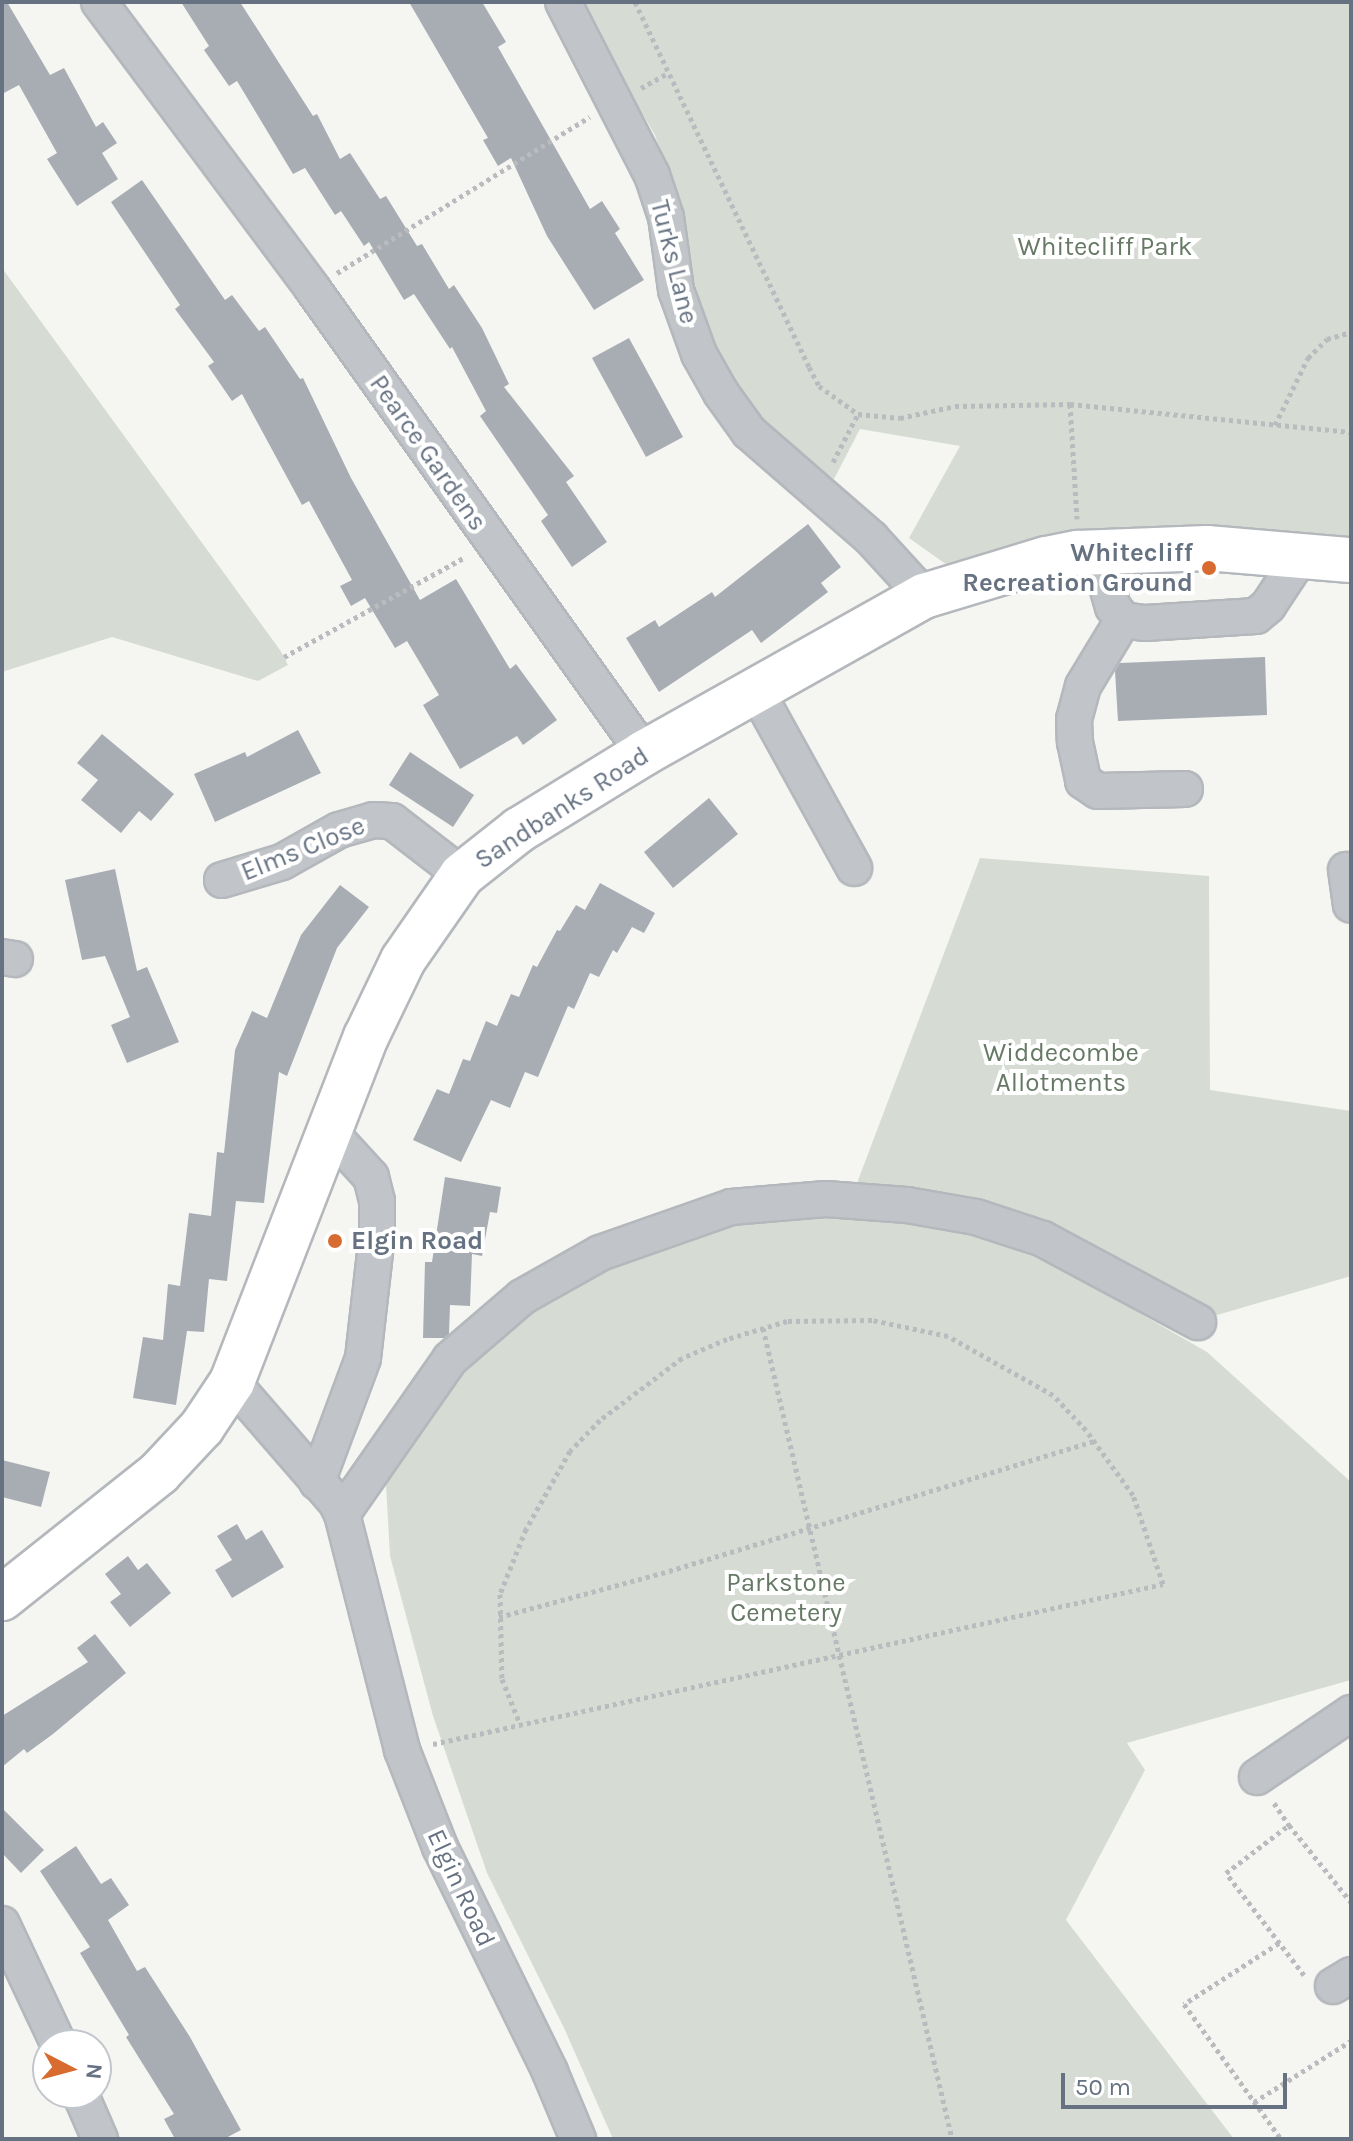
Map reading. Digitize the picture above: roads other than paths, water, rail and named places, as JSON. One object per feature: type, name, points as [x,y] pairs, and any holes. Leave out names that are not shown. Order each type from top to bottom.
[{"type":"main road","name":"Sandbanks Road","points":[[2,1598],[159,1473],[202,1427],[232,1382],[366,1037],[403,960],[462,875],[519,830],[644,753],[924,596],[1046,559],[1088,552],[1207,548],[1351,560]]},
{"type":"street","name":"Pearce Gardens","points":[[99,2],[312,288],[644,753]]},
{"type":"street","name":"Turks Lane","points":[[563,2],[652,175],[666,217],[676,290],[699,354],[721,393],[749,432],[871,538],[924,596]]},
{"type":"street","points":[[1088,552],[1113,607],[1123,620],[1145,623],[1256,616],[1268,606],[1301,556]]},
{"type":"street","points":[[1123,620],[1083,686],[1074,719],[1083,781],[1098,791],[1185,789]]},
{"type":"street","points":[[757,692],[854,868]]},
{"type":"street","name":"Elms Close","points":[[222,880],[282,862],[339,830],[373,820],[392,821],[462,875]]},
{"type":"street","points":[[1346,870],[1351,905]]},
{"type":"street","points":[[317,1482],[363,1358],[377,1236],[377,1201],[371,1177],[329,1131]]},
{"type":"street","points":[[342,1514],[450,1359],[522,1297],[600,1253],[731,1207],[826,1199],[907,1205],[976,1217],[1043,1239],[1198,1322]]},
{"type":"street","name":"Elgin Road","points":[[232,1382],[342,1514],[402,1750],[440,1847],[550,2072],[578,2139]]},
{"type":"street","points":[[1257,1777],[1351,1713]]},
{"type":"street","points":[[2,1924],[51,2029]]},
{"type":"street","points":[[87,2109],[100,2139]]},
{"type":"place","name":"Whitecliff Recreation Ground","points":[[1209,568]]},
{"type":"place","name":"Elgin Road","points":[[335,1241]]},
{"type":"park label","name":"Whitecliff Park","points":[[1105,247]]},
{"type":"park label","name":"Widdecombe Allotments","points":[[1061,1068]]},
{"type":"park label","name":"Parkstone Cemetery","points":[[786,1598]]}]
